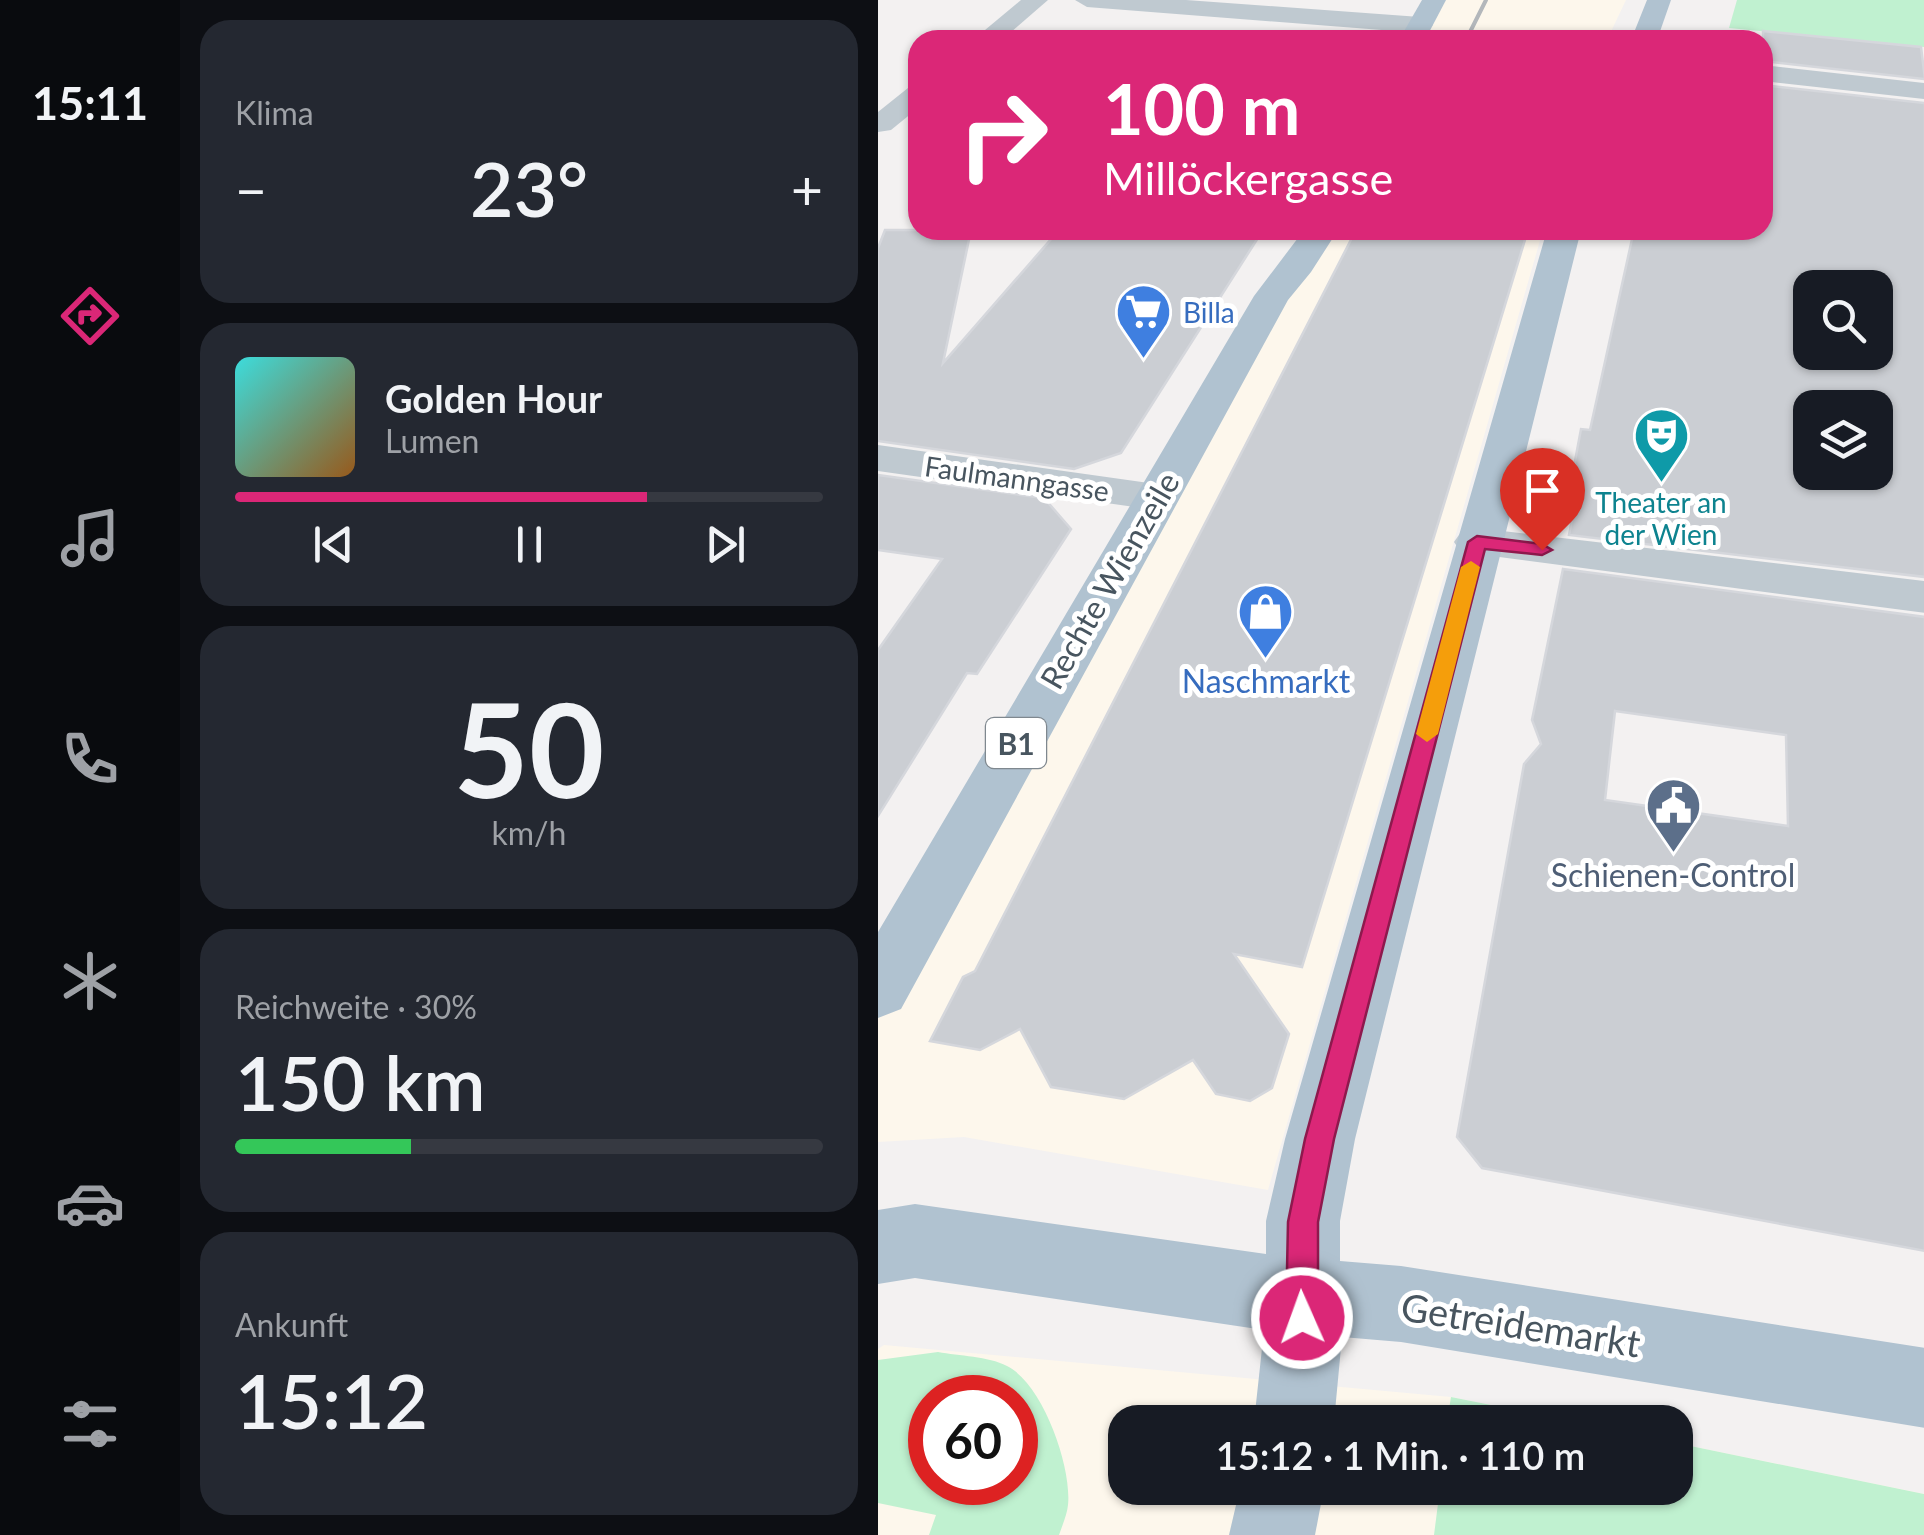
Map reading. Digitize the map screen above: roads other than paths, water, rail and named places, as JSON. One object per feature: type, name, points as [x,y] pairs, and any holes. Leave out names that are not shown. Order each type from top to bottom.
[{"type":"main road","points":[[1418,30],[1434,0]]},
{"type":"main road","points":[[1648,30],[1660,0]]},
{"type":"main road","name":"Rechte Wienzeile","points":[[878,990],[1272,296],[1315,240]]},
{"type":"main road","points":[[1296,1405],[1303,1341],[1303,1222],[1320,1139],[1477,542],[1561,240]]},
{"type":"main road","name":"Getreidemarkt","points":[[878,1247],[915,1241],[1034,1256],[1216,1288],[1401,1304],[1924,1388]]},
{"type":"main road","points":[[1272,1535],[1278,1505]]},
{"type":"street","points":[[998,30],[1036,0]]},
{"type":"street","points":[[1086,0],[1386,30]]},
{"type":"street","points":[[1773,75],[1924,91]]},
{"type":"street","points":[[879,124],[908,102]]},
{"type":"street","points":[[879,124],[908,127]]},
{"type":"street","name":"Faulmanngasse","points":[[878,458],[1156,497]]},
{"type":"street","points":[[1477,542],[1924,597]]},
{"type":"railway","points":[[1471,30],[1486,0]]},
{"type":"place","name":"Billa","points":[[1144,361]]},
{"type":"place","name":"Theater an der Wien","points":[[1661,485]]},
{"type":"place","name":"Naschmarkt","points":[[1266,660]]},
{"type":"place","name":"Schienen-Control","points":[[1673,854]]}]
